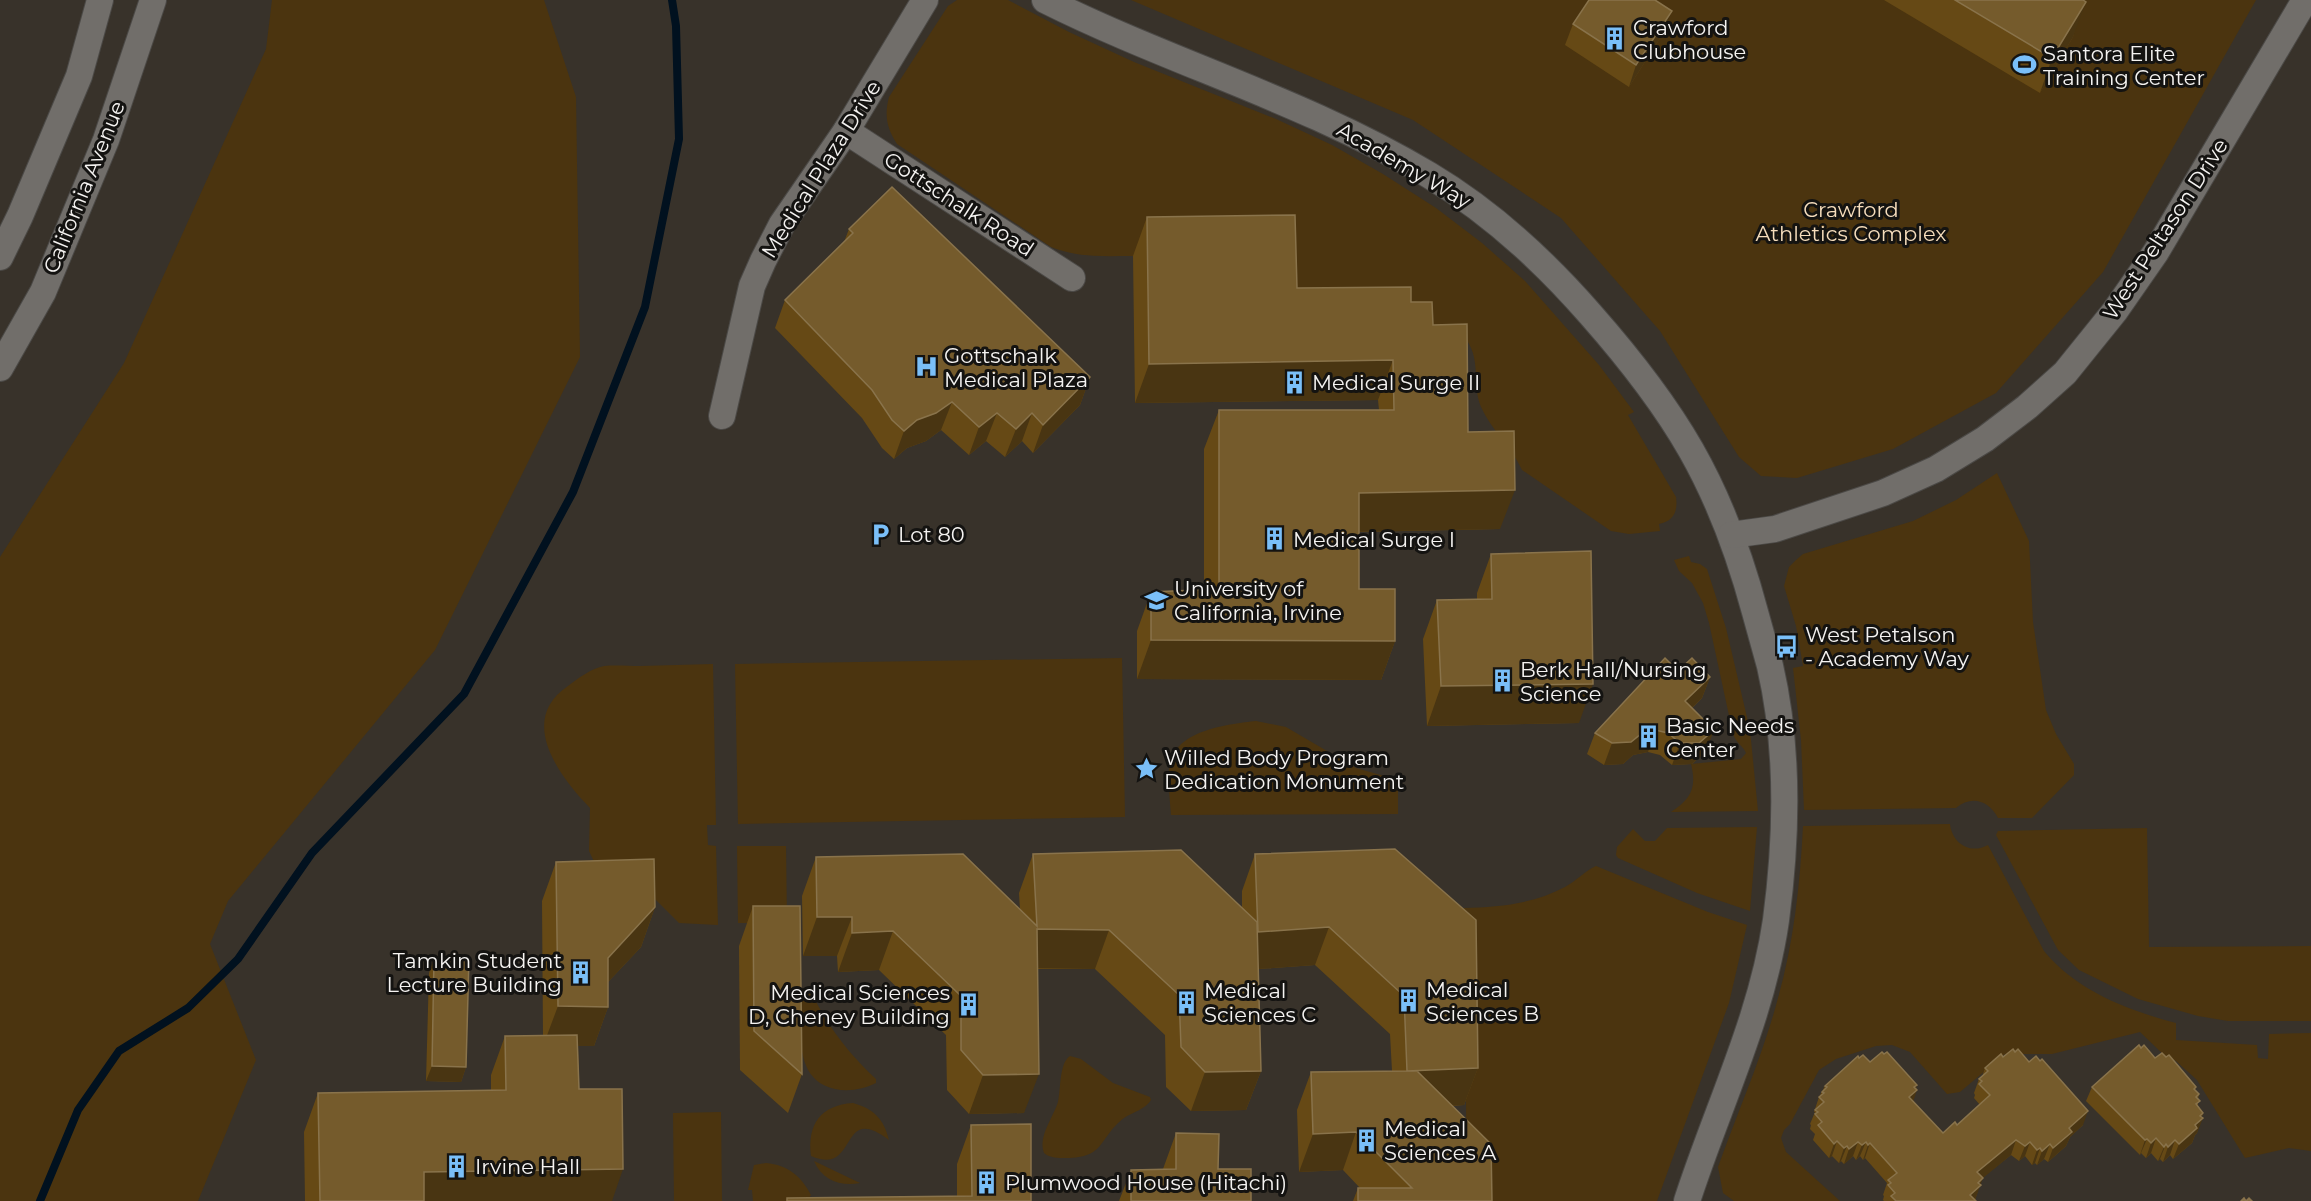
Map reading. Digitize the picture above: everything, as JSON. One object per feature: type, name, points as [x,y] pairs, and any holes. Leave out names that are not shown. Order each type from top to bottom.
[{"type":"street","points":[[0,257],[20,216],[79,76],[100,0]]},
{"type":"street","name":"California Avenue","points":[[0,368],[43,292],[102,150],[153,0]]},
{"type":"street","name":"Medical Plaza Drive","points":[[722,416],[752,286],[782,224],[846,131],[925,0]]},
{"type":"street","name":"Academy Way","points":[[1045,0],[1090,22],[1323,120],[1390,152],[1479,208],[1515,237],[1568,288],[1638,370],[1692,451],[1731,535]]},
{"type":"street","name":"West Peltason Drive","points":[[1731,535],[1775,529],[1797,522],[1883,493],[1936,469],[1985,439],[2027,407],[2065,373],[2115,311],[2156,252],[2305,0]]},
{"type":"street","name":"Gottschalk Road","points":[[846,131],[1072,278]]},
{"type":"street","points":[[1687,1201],[1751,1023],[1775,923],[1782,855],[1784,784],[1780,727],[1772,680],[1746,580],[1731,535]]},
{"type":"shaded area","name":"University of California, Irvine","points":[[0,0],[2311,0],[2311,1201],[0,1201]]},
{"type":"green space","points":[[272,0],[544,0],[576,97],[580,357],[435,650],[228,901],[210,944],[256,1060],[198,1201],[0,1201],[0,557],[124,363],[266,49]]},
{"type":"green space","points":[[957,0],[1008,0],[1134,62],[1276,119],[1332,145],[1436,208],[1482,243],[1525,281],[1599,365],[1634,412],[1628,415],[1676,497],[1674,515],[1659,524],[1660,531],[1629,534],[1611,531],[1522,470],[1481,407],[1473,353],[1463,335],[1133,256],[1091,256],[1061,251],[1051,247],[897,144],[887,122],[889,97],[948,6]]},
{"type":"green space","name":"Crawford Athletics Complex","points":[[1131,0],[2256,0],[2103,272],[1996,393],[1893,449],[1797,478],[1761,476],[1739,457],[1660,331],[1561,218],[1413,120]]},
{"type":"green space","points":[[1997,473],[2029,541],[2033,622],[2046,710],[2056,734],[2074,764],[2074,775],[2032,818],[1998,818],[1990,807],[1979,801],[1968,802],[1956,808],[1804,810],[1801,740],[1793,668],[1803,666],[1796,626],[1784,586],[1789,567],[1803,554],[1913,521],[1956,500]]},
{"type":"green space","points":[[1689,556],[1691,562],[1707,569],[1726,628],[1750,730],[1758,811],[1671,812],[1691,792],[1693,772],[1691,764],[1741,759],[1746,753],[1733,734],[1703,603],[1692,583],[1679,571],[1674,560]]},
{"type":"green space","points":[[1122,658],[1125,817],[738,824],[735,664]]},
{"type":"green space","points":[[713,664],[716,825],[707,825],[708,845],[716,846],[718,925],[679,923],[655,899],[598,870],[589,851],[590,808],[566,780],[548,748],[544,731],[546,715],[553,700],[568,686],[599,667]]},
{"type":"green space","points":[[1256,721],[1286,727],[1356,768],[1398,780],[1398,814],[1171,815],[1170,764],[1174,753],[1182,743],[1205,731]]},
{"type":"green space","points":[[1950,824],[1954,837],[1963,845],[1975,849],[1988,845],[2044,951],[2057,965],[2087,988],[2104,997],[2139,1012],[2176,1023],[2176,1040],[2257,1045],[2258,1058],[2268,1059],[2269,1034],[2311,1033],[2311,1151],[2289,1148],[2245,1158],[2197,1080],[2176,1061],[2165,1056],[2140,1032],[2052,1054],[2005,1054],[1960,1092],[1947,1094],[1910,1052],[1892,1045],[1876,1046],[1836,1059],[1819,1070],[1781,1138],[1786,1152],[1840,1201],[1734,1201],[1723,1193],[1718,1167],[1765,1041],[1788,955],[1798,891],[1803,826]]},
{"type":"green space","points":[[1757,827],[1750,911],[1697,893],[1618,858],[1616,855],[1617,847],[1633,829],[1645,841],[1655,841],[1667,828]]},
{"type":"green space","points":[[2147,828],[2149,947],[2311,946],[2311,1021],[2228,1021],[2198,1016],[2138,999],[2079,970],[2058,950],[1996,835],[1998,831]]},
{"type":"green space","points":[[737,846],[786,846],[787,923],[738,923]]},
{"type":"green space","points":[[1596,866],[1708,912],[1747,925],[1729,1003],[1657,1201],[1467,1201],[1464,908],[1503,905],[1541,897],[1565,887]]},
{"type":"green space","points":[[806,993],[812,994],[848,1050],[876,1079],[876,1083],[856,1089],[840,1090],[821,1084],[812,1076],[802,1052],[801,1039],[801,998]]},
{"type":"green space","points":[[1070,1056],[1081,1059],[1113,1083],[1150,1097],[1151,1100],[1146,1106],[1116,1125],[1095,1151],[1079,1157],[1054,1157],[1044,1153],[1043,1140],[1058,1102],[1064,1064]]},
{"type":"green space","points":[[853,1103],[867,1108],[877,1116],[889,1140],[873,1130],[862,1129],[855,1133],[836,1157],[826,1160],[811,1156],[811,1134],[818,1118],[832,1108]]},
{"type":"green space","points":[[721,1112],[722,1201],[674,1201],[673,1113]]},
{"type":"green space","points":[[814,1161],[860,1183],[846,1184],[833,1181],[817,1168]]},
{"type":"green space","points":[[766,1163],[781,1166],[798,1177],[811,1195],[807,1201],[753,1201],[752,1190],[748,1190],[754,1165]]},
{"type":"building","name":"Crawford Clubhouse","points":[[1589,0],[1655,0],[1672,11],[1636,65],[1573,24]]},
{"type":"building","points":[[1955,0],[2083,0],[2086,2],[2052,58]]},
{"type":"building","name":"Gottschalk Medical Plaza","points":[[892,187],[1090,377],[1043,425],[1032,413],[1016,429],[997,413],[979,427],[952,402],[936,413],[917,420],[904,431],[892,420],[872,390],[785,300],[853,233],[849,229]]},
{"type":"building","points":[[1295,215],[1297,288],[1411,287],[1411,302],[1432,302],[1433,325],[1467,324],[1468,432],[1514,431],[1515,490],[1359,493],[1359,589],[1395,589],[1395,641],[1151,640],[1151,592],[1219,589],[1219,410],[1394,410],[1393,360],[1149,364],[1147,217]]},
{"type":"building","name":"Berk Hall/Nursing Science","points":[[1591,551],[1593,684],[1441,686],[1437,600],[1492,599],[1491,554]]},
{"type":"building","points":[[1665,658],[1678,671],[1692,658],[1710,677],[1685,701],[1714,730],[1699,743],[1680,743],[1668,733],[1655,730],[1641,734],[1631,742],[1612,743],[1595,733]]},
{"type":"building","points":[[1395,849],[1476,920],[1478,1068],[1407,1071],[1404,996],[1329,927],[1258,932],[1255,854]]},
{"type":"building","points":[[1181,850],[1257,922],[1261,1071],[1205,1072],[1181,1047],[1179,995],[1109,930],[1037,929],[1039,1074],[983,1075],[961,1050],[961,996],[893,931],[852,933],[852,917],[817,917],[816,857],[963,854],[1037,926],[1033,854]]},
{"type":"building","points":[[654,859],[655,907],[608,958],[608,1007],[558,1006],[556,862]]},
{"type":"building","points":[[753,906],[800,906],[802,1074],[754,1031]]},
{"type":"building","points":[[434,958],[469,958],[466,1067],[432,1066]]},
{"type":"building","points":[[577,1035],[579,1089],[622,1089],[623,1169],[424,1172],[424,1201],[320,1201],[318,1093],[506,1090],[505,1036]]},
{"type":"building","points":[[2139,1045],[2141,1048],[2144,1045],[2155,1058],[2162,1053],[2166,1057],[2169,1055],[2196,1087],[2194,1089],[2199,1094],[2196,1097],[2200,1101],[2196,1104],[2203,1113],[2200,1116],[2203,1118],[2195,1125],[2197,1128],[2179,1144],[2175,1140],[2168,1147],[2166,1144],[2164,1147],[2156,1138],[2151,1143],[2145,1140],[2092,1087]]},
{"type":"building","points":[[2013,1049],[2015,1052],[2018,1049],[2029,1062],[2036,1056],[2040,1061],[2042,1059],[2088,1111],[2069,1128],[2072,1132],[2053,1148],[2050,1144],[2042,1151],[2040,1148],[2037,1150],[2030,1142],[2025,1146],[2016,1140],[1977,1172],[1983,1178],[1978,1183],[1981,1185],[1970,1195],[1976,1201],[1896,1201],[1891,1196],[1895,1193],[1888,1185],[1891,1183],[1888,1180],[1897,1173],[1870,1143],[1868,1145],[1866,1142],[1862,1145],[1858,1142],[1849,1149],[1847,1146],[1844,1148],[1837,1141],[1834,1144],[1818,1125],[1822,1122],[1815,1114],[1818,1112],[1815,1110],[1824,1102],[1819,1097],[1824,1093],[1822,1092],[1827,1087],[1825,1086],[1858,1056],[1859,1058],[1863,1055],[1870,1062],[1882,1052],[1884,1054],[1887,1052],[1917,1085],[1914,1087],[1917,1090],[1909,1097],[1943,1133],[1955,1122],[1957,1125],[1990,1095],[1979,1084],[1982,1081],[1979,1079],[1988,1071],[1985,1068],[2001,1054],[2003,1057]]},
{"type":"building","points":[[1417,1071],[1491,1144],[1492,1201],[1358,1201],[1358,1188],[1412,1188],[1356,1132],[1313,1134],[1311,1072]]},
{"type":"building","points":[[1031,1124],[1031,1201],[787,1201],[787,1198],[972,1196],[971,1125]]},
{"type":"building","points":[[1176,1133],[1219,1134],[1218,1169],[1251,1169],[1251,1201],[1131,1201],[1131,1170],[1176,1169]]},
{"type":"waterway","points":[[40,1201],[78,1110],[119,1051],[188,1008],[238,959],[312,853],[464,694],[573,492],[645,307],[679,139],[676,26],[672,0]]},
{"type":"place","name":"Crawford Clubhouse","points":[[1615,39]]},
{"type":"place","name":"Santora Elite Training Center","points":[[2025,65]]},
{"type":"place","name":"Gottschalk Medical Plaza","points":[[926,367]]},
{"type":"place","name":"Medical Surge II","points":[[1294,382]]},
{"type":"place","name":"Lot 80","points":[[880,534]]},
{"type":"place","name":"Medical Surge I","points":[[1275,539]]},
{"type":"place","name":"University of California, Irvine","points":[[1156,600]]},
{"type":"place","name":"West Petalson - Academy Way","points":[[1787,646]]},
{"type":"place","name":"Berk Hall/Nursing Science","points":[[1502,681]]},
{"type":"place","name":"Basic Needs Center","points":[[1648,737]]},
{"type":"place","name":"Willed Body Program Dedication Monument","points":[[1146,769]]},
{"type":"place","name":"Tamkin Student Lecture Building","points":[[580,972]]},
{"type":"place","name":"Medical Sciences B","points":[[1408,1001]]},
{"type":"place","name":"Medical Sciences C","points":[[1186,1002]]},
{"type":"place","name":"Medical Sciences D, Cheney Building","points":[[968,1004]]},
{"type":"place","name":"Medical Sciences A","points":[[1366,1140]]},
{"type":"place","name":"Irvine Hall","points":[[457,1166]]},
{"type":"place","name":"Plumwood House (Hitachi)","points":[[987,1182]]}]
